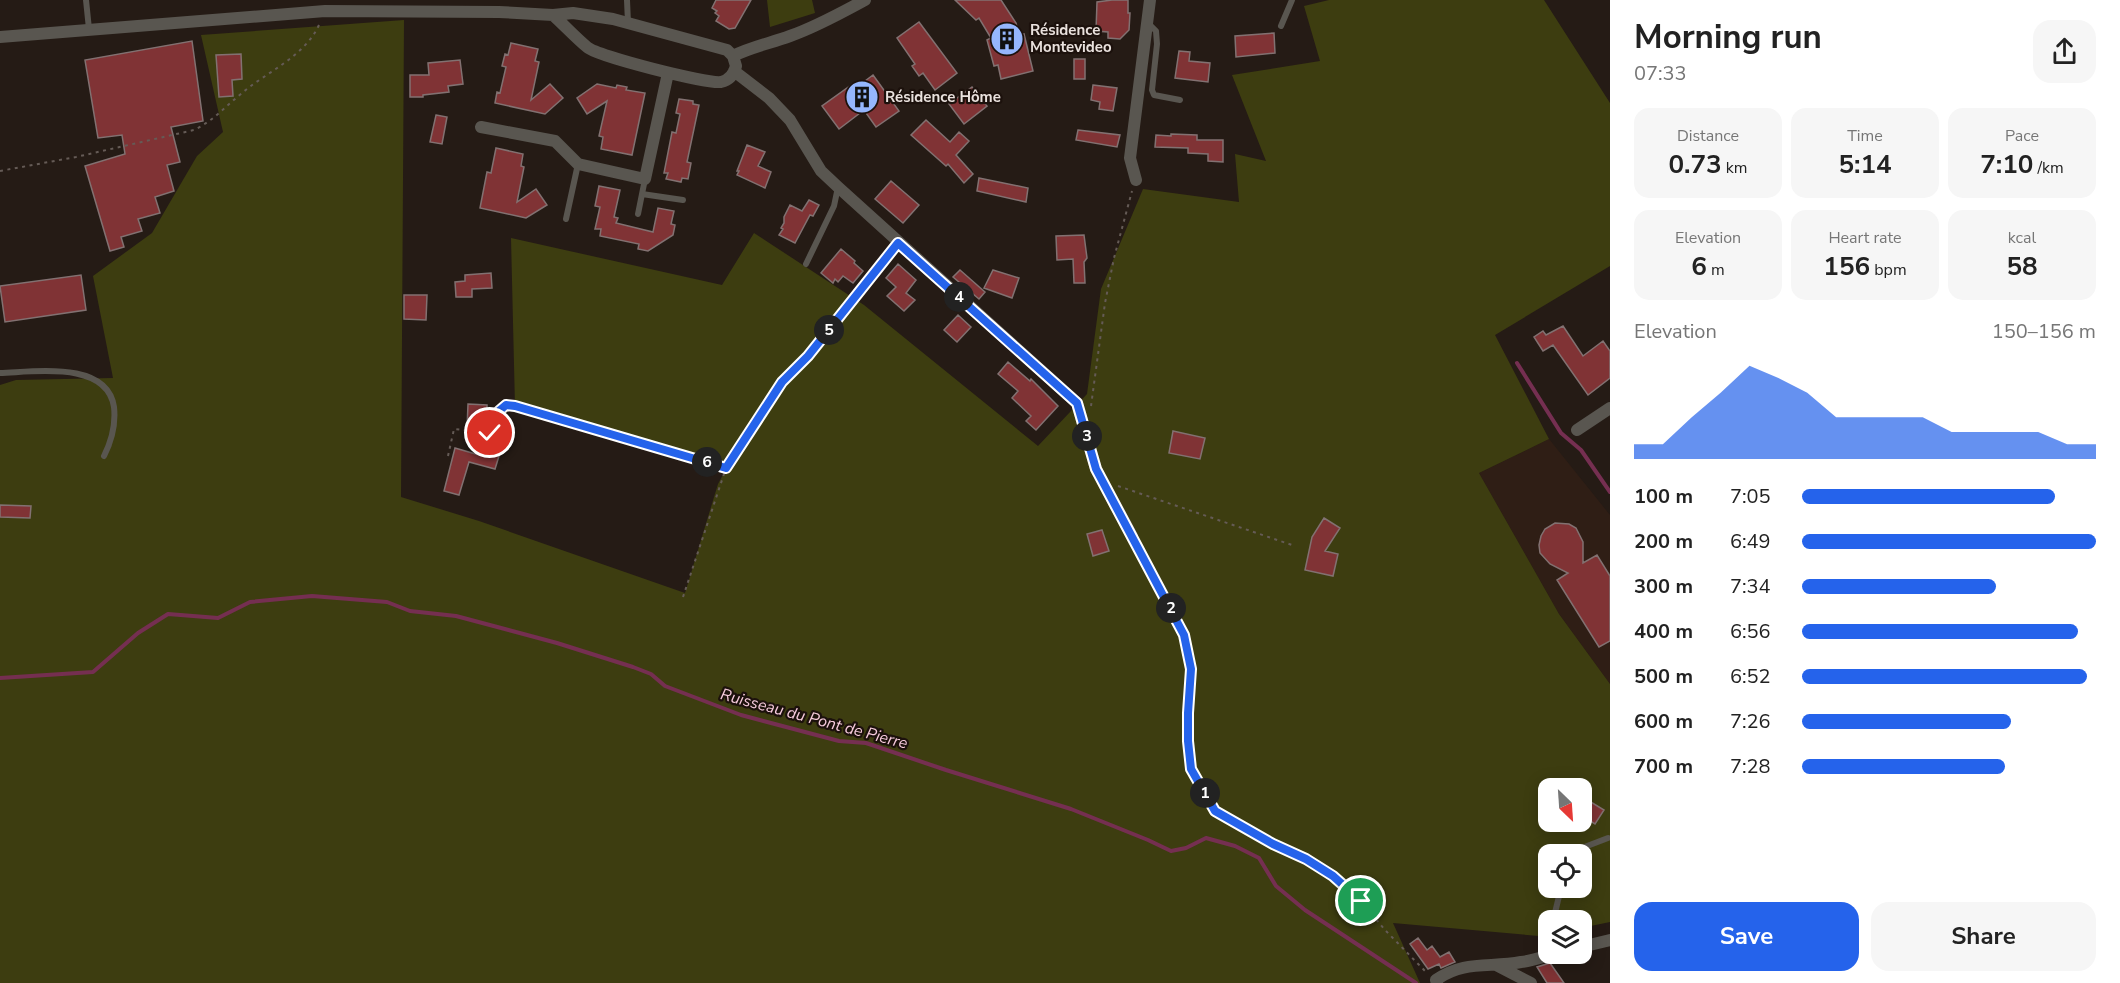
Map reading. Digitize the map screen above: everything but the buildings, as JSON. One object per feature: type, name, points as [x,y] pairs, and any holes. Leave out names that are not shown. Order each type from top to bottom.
[{"type":"street","points":[[733,56],[791,36],[824,22],[865,0]]},
{"type":"street","points":[[1136,180],[1130,158],[1149,24],[1150,0]]},
{"type":"street","points":[[0,37],[325,11],[499,12],[553,15],[573,13],[628,24],[727,50],[733,56],[736,66],[731,77],[723,81],[710,82],[668,73],[587,48],[553,15]]},
{"type":"street","points":[[584,43],[582,33],[584,26],[598,18]]},
{"type":"street","points":[[734,71],[769,98],[790,120],[821,171],[1077,403],[1096,469],[1132,536]]},
{"type":"street","points":[[481,126],[555,141],[578,164],[645,179],[668,73]]},
{"type":"street","points":[[1577,430],[1610,408]]},
{"type":"street","points":[[1592,944],[1610,940]]},
{"type":"street","points":[[1437,981],[1457,968],[1522,962],[1538,958]]},
{"type":"street","points":[[1496,965],[1532,983]]},
{"type":"lane","points":[[86,0],[89,29]]},
{"type":"lane","points":[[627,0],[628,24]]},
{"type":"lane","points":[[1281,26],[1292,0]]},
{"type":"lane","points":[[1149,24],[1156,31],[1157,44],[1152,90],[1154,95],[1180,100]]},
{"type":"lane","points":[[566,219],[578,164]]},
{"type":"lane","points":[[638,214],[645,179]]},
{"type":"lane","points":[[806,264],[834,206],[838,187]]},
{"type":"lane","points":[[642,194],[683,201]]},
{"type":"lane","points":[[0,373],[64,371],[85,375],[100,382],[112,396],[115,415],[113,437],[104,456]]},
{"type":"lane","points":[[1592,844],[1608,838]]},
{"type":"path","points":[[0,171],[76,157],[194,130],[209,123],[243,92],[285,63],[303,46],[317,29],[325,11]]},
{"type":"path","points":[[1091,409],[1105,303],[1114,258],[1136,180]]},
{"type":"path","points":[[682,597],[726,468],[782,382],[808,356],[898,243]]},
{"type":"path","points":[[448,456],[454,429],[490,433],[497,425],[499,411],[506,405],[726,468]]},
{"type":"path","points":[[1102,480],[1292,545]]},
{"type":"path","points":[[1132,536],[1184,635],[1191,669],[1188,713],[1191,769],[1215,811],[1273,844],[1306,859],[1333,876],[1361,901],[1418,965],[1437,981]]},
{"type":"shaded area","points":[[767,0],[812,0],[815,13],[770,27]]},
{"type":"shaded area","points":[[1329,0],[1544,0],[1610,103],[1610,266],[1495,335],[1549,439],[1479,473],[1559,614],[1610,684],[1610,922],[1592,926],[1592,910],[1538,910],[1538,936],[1393,923],[1420,983],[0,983],[0,385],[16,380],[113,378],[93,276],[152,233],[197,156],[223,132],[201,35],[404,20],[401,497],[479,521],[685,593],[718,484],[726,469],[515,406],[511,238],[722,285],[754,233],[864,305],[1038,446],[1087,394],[1101,289],[1143,189],[1239,202],[1235,154],[1266,161],[1232,75],[1320,61],[1304,6]]},
{"type":"shaded area","points":[[1549,439],[1610,515],[1610,684],[1559,614],[1479,473]]},
{"type":"waterway","points":[[1517,363],[1561,433],[1581,450],[1610,492]]},
{"type":"waterway","name":"Ruisseau du Pont de Pierre","points":[[0,678],[93,672],[138,633],[168,614],[218,618],[250,602],[312,596],[387,602],[410,611],[456,616],[557,643],[633,667],[651,674],[665,686],[741,715],[839,741],[866,743],[1071,809],[1171,851],[1186,848],[1206,838],[1235,846],[1259,858],[1276,886],[1305,910],[1416,983]]},
{"type":"place","name":"Résidence Montevideo","points":[[1007,39]]},
{"type":"place","name":"Résidence Hôme","points":[[862,97]]},
{"type":"route","points":[[490,433],[497,425],[499,411],[506,405],[515,406],[726,468],[782,382],[808,356],[898,243],[1077,403],[1096,469],[1184,635],[1191,669],[1188,741],[1191,769],[1215,811],[1273,844],[1306,859],[1333,876],[1361,901]]}]
